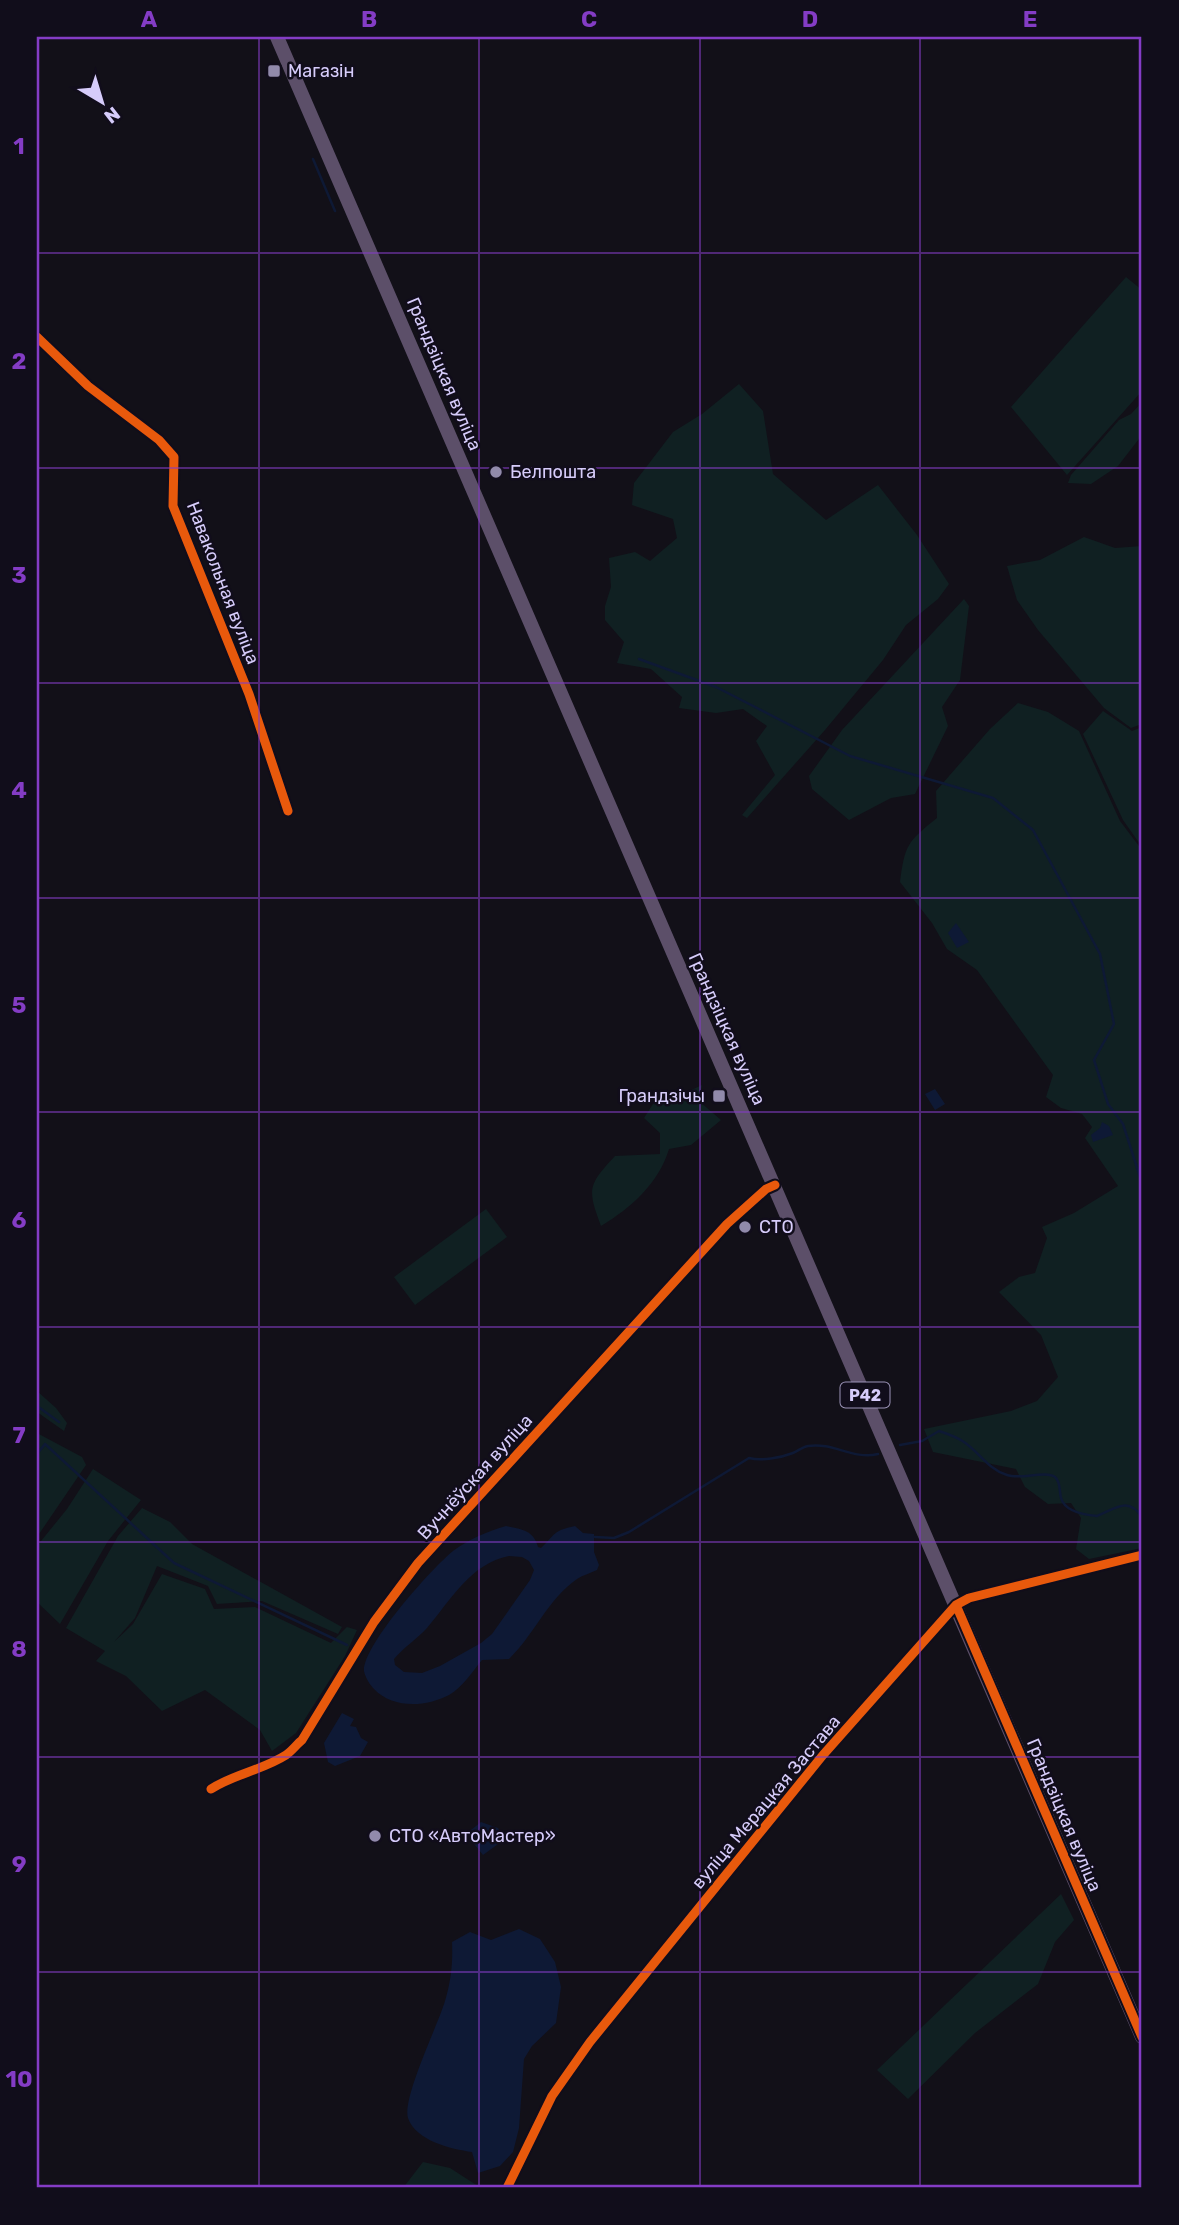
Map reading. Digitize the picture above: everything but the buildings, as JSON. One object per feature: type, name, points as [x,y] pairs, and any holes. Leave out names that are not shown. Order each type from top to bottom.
[{"type":"main road","name":"Грандзіцкая вуліца","points":[[277,37],[1142,2037]]},
{"type":"street","name":"Навакольная вуліца","points":[[37,337],[89,386],[159,440],[174,457],[173,506],[249,694],[288,811]]},
{"type":"street","name":"Вучнёўская вуліца","points":[[211,1789],[226,1779],[286,1755],[302,1740],[374,1622],[418,1563],[718,1233],[766,1189],[775,1185]]},
{"type":"street","name":"вуліца Мерацкая Застава","points":[[507,2188],[552,2096],[590,2042],[823,1755],[956,1605],[969,1598],[1142,1555]]},
{"type":"shaded area","points":[[1126,277],[1142,290],[1142,391],[1067,475],[1011,407]]},
{"type":"shaded area","points":[[739,384],[763,411],[773,474],[826,520],[878,485],[917,535],[949,584],[938,599],[906,625],[883,660],[747,818],[742,815],[775,775],[756,741],[767,726],[743,709],[716,713],[679,708],[682,697],[651,669],[617,663],[624,642],[605,620],[605,606],[611,587],[609,558],[635,552],[650,561],[677,538],[673,519],[632,505],[634,483],[673,432],[702,414]]},
{"type":"shaded area","points":[[1142,402],[1142,435],[1118,466],[1091,484],[1068,483],[1071,475],[1119,420],[1131,414]]},
{"type":"shaded area","points":[[1084,537],[1115,548],[1142,546],[1142,724],[1131,728],[1104,708],[1038,630],[1017,600],[1007,566],[1040,560]]},
{"type":"shaded area","points":[[964,599],[969,606],[960,680],[942,707],[948,726],[915,794],[891,798],[849,820],[812,789],[809,776],[842,730]]},
{"type":"shaded area","points":[[1018,703],[1048,712],[1079,731],[1120,821],[1142,850],[1142,1548],[1089,1559],[1076,1549],[1081,1518],[1071,1503],[1048,1504],[1025,1487],[1016,1469],[933,1452],[924,1429],[1011,1411],[1037,1401],[1058,1377],[1041,1335],[999,1292],[1019,1277],[1035,1273],[1047,1238],[1042,1227],[1074,1213],[1118,1186],[1085,1138],[1092,1127],[1082,1114],[1061,1108],[1046,1097],[1053,1075],[977,970],[947,949],[932,923],[900,882],[909,845],[937,818],[936,791],[990,729]]},
{"type":"shaded area","points":[[1103,711],[1132,731],[1142,727],[1142,847],[1123,820],[1083,734]]},
{"type":"shaded area","points":[[702,1085],[699,1101],[721,1120],[691,1145],[669,1149],[651,1184],[623,1211],[601,1226],[592,1195],[599,1174],[615,1156],[660,1154],[660,1133],[644,1118],[662,1090],[681,1095]]},
{"type":"shaded area","points":[[486,1209],[507,1237],[415,1305],[394,1277]]},
{"type":"shaded area","points":[[37,1391],[56,1408],[67,1423],[64,1431],[37,1412]]},
{"type":"shaded area","points":[[37,1433],[82,1457],[86,1465],[37,1537]]},
{"type":"shaded area","points":[[93,1469],[141,1500],[108,1541],[60,1624],[37,1602],[37,1546],[67,1509]]},
{"type":"shaded area","points":[[142,1508],[170,1522],[192,1544],[342,1627],[338,1634],[262,1601],[217,1604],[208,1586],[157,1566],[135,1618],[114,1642],[133,1624],[162,1574],[205,1589],[214,1609],[255,1607],[331,1643],[347,1627],[357,1630],[345,1656],[296,1733],[272,1751],[260,1730],[205,1690],[162,1711],[126,1676],[96,1661],[105,1651],[66,1628],[118,1536]]},
{"type":"shaded area","points":[[1061,1894],[1074,1920],[1055,1942],[1038,1984],[975,2033],[908,2099],[877,2070]]},
{"type":"shaded area","points":[[423,2162],[450,2168],[481,2188],[403,2188]]},
{"type":"water","points":[[956,923],[969,942],[957,948],[948,933]]},
{"type":"water","points":[[935,1089],[945,1104],[935,1110],[925,1094]]},
{"type":"water","points":[[1102,1122],[1109,1126],[1113,1135],[1093,1142],[1091,1135],[1100,1128]]},
{"type":"water","points":[[506,1526],[526,1531],[541,1548],[558,1531],[575,1526],[583,1533],[594,1534],[594,1552],[599,1565],[597,1570],[567,1587],[509,1659],[482,1660],[467,1679],[449,1695],[430,1702],[410,1704],[391,1700],[374,1689],[364,1671],[367,1659],[400,1608],[453,1551],[472,1539]],"holes":[[[509,1556],[522,1557],[529,1561],[534,1570],[530,1580],[492,1634],[440,1666],[422,1673],[404,1672],[395,1665],[394,1659],[427,1628],[472,1575],[496,1560]]]},
{"type":"water","points":[[342,1713],[354,1719],[350,1726],[356,1727],[361,1738],[368,1742],[360,1756],[335,1766],[328,1762],[324,1743]]},
{"type":"water","points":[[481,1822],[498,1828],[505,1839],[483,1855],[466,1834]]},
{"type":"water","points":[[519,1929],[540,1939],[555,1962],[561,1987],[556,2023],[532,2046],[524,2059],[519,2128],[513,2152],[500,2166],[478,2173],[472,2152],[445,2146],[418,2133],[408,2118],[410,2095],[447,1994],[452,1942],[470,1932],[491,1940]]},
{"type":"waterway","points":[[313,159],[335,211]]},
{"type":"waterway","points":[[639,659],[716,687],[850,756],[993,798],[1033,830],[1100,954],[1114,1024],[1094,1060],[1108,1104],[1123,1124],[1142,1183]]},
{"type":"waterway","points":[[37,1406],[59,1422]]},
{"type":"waterway","points":[[900,1445],[922,1441],[939,1431],[964,1442],[1001,1473],[1013,1476],[1045,1474],[1055,1477],[1063,1503],[1076,1512],[1097,1516],[1126,1506],[1132,1507],[1142,1517]]},
{"type":"waterway","points":[[37,1454],[45,1444],[174,1563],[347,1645]]},
{"type":"waterway","points":[[595,1537],[614,1538],[629,1532],[749,1458],[777,1458],[817,1445],[860,1455],[878,1454]]},
{"type":"cycle path","points":[[37,337],[88,386],[159,440],[174,457],[173,506],[249,694],[288,811]]},
{"type":"cycle path","points":[[211,1789],[277,1760],[302,1740],[374,1622],[418,1563],[727,1224],[766,1189],[775,1185]]},
{"type":"cycle path","points":[[507,2188],[552,2096],[590,2042],[823,1755],[956,1605],[969,1598],[1142,1555]]},
{"type":"cycle path","points":[[956,1605],[1142,2037]]},
{"type":"place","name":"Магазін","points":[[274,71]]},
{"type":"place","name":"Белпошта","points":[[496,472]]},
{"type":"place","name":"Грандзічы","points":[[719,1096]]},
{"type":"place","name":"СТО","points":[[745,1227]]},
{"type":"place","name":"СТО «АвтоМастер»","points":[[375,1836]]}]
